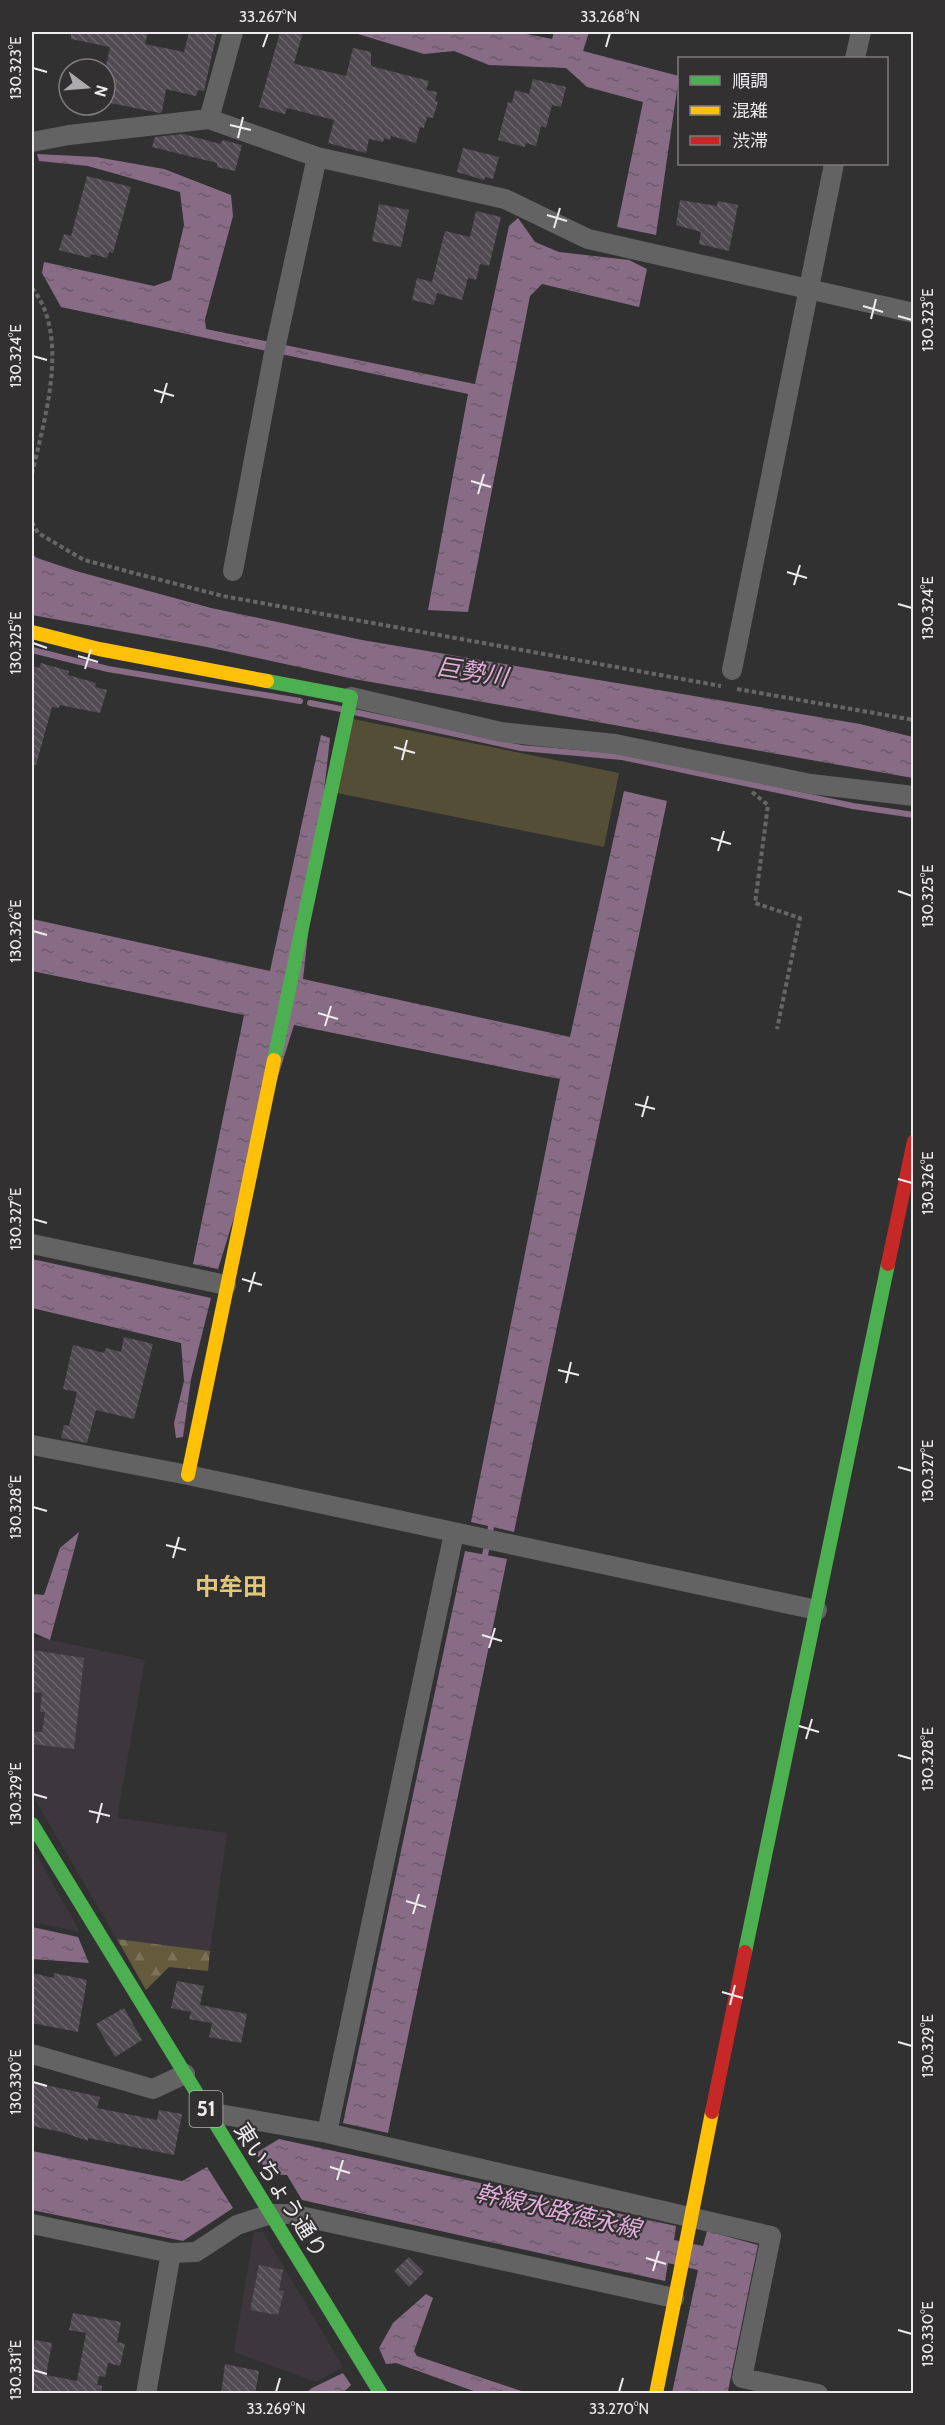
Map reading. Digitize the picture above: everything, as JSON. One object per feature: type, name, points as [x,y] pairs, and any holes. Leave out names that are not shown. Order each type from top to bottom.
[{"type":"street","points":[[209,119],[233,32]]},
{"type":"street","points":[[855,57],[861,32]]},
{"type":"street","points":[[32,142],[69,135],[209,119],[317,157],[505,199],[588,239],[914,314]]},
{"type":"street","points":[[233,571],[275,349],[317,157]]},
{"type":"street","points":[[732,670],[834,165]]},
{"type":"street","points":[[32,632],[349,707],[501,732],[615,744],[811,784],[914,795]]},
{"type":"street","points":[[188,1475],[349,707]]},
{"type":"street","points":[[657,2394],[690,2216],[914,1141]]},
{"type":"street","points":[[32,1244],[226,1285]]},
{"type":"street","points":[[32,1445],[188,1475],[817,1610]]},
{"type":"street","points":[[327,2133],[454,1533]]},
{"type":"street","name":"東いちょう通り","points":[[32,1824],[381,2394]]},
{"type":"street","points":[[32,2054],[153,2089],[185,2074]]},
{"type":"street","points":[[208,2112],[327,2133],[771,2236],[742,2378],[818,2394]]},
{"type":"street","points":[[32,2224],[171,2253],[196,2252],[237,2225],[271,2214],[291,2214],[674,2298]]},
{"type":"street","points":[[146,2394],[171,2253]]},
{"type":"path","points":[[32,288],[40,299],[52,345],[50,396],[32,474]]},
{"type":"path","points":[[32,522],[38,533],[84,560],[223,596],[914,720]]},
{"type":"path","points":[[752,793],[768,805],[755,903],[800,918],[777,1029]]},
{"type":"shaded area","points":[[353,719],[619,773],[604,847],[337,793]]},
{"type":"shaded area","points":[[32,1636],[145,1660],[117,1818],[227,1833],[210,1951],[117,1939],[32,1795]]},
{"type":"shaded area","points":[[32,1847],[80,1932],[32,1922]]},
{"type":"shaded area","points":[[254,2232],[263,2232],[343,2367],[316,2382],[234,2352]]},
{"type":"green space","points":[[117,1939],[210,1951],[208,1971],[169,1967],[146,1990]]},
{"type":"water","points":[[355,32],[516,32],[552,39],[554,32],[589,32],[583,51],[678,76],[656,235],[617,227],[643,102],[587,87],[566,68],[489,65],[454,51],[424,54]]},
{"type":"water","points":[[37,154],[96,157],[164,169],[231,195],[233,216],[205,319],[206,329],[475,384],[509,226],[518,218],[535,242],[559,252],[629,260],[647,269],[639,307],[542,284],[530,296],[468,612],[428,610],[468,394],[61,307],[42,273],[44,262],[154,286],[171,280],[184,225],[180,192],[88,166],[39,161]]},
{"type":"water","name":"巨勢川","points":[[32,554],[37,558],[76,571],[211,608],[362,640],[860,724],[913,737],[913,778],[354,679],[207,647],[32,615]]},
{"type":"water","points":[[321,735],[330,738],[303,979],[570,1037],[624,791],[667,801],[514,1532],[471,1522],[560,1079],[294,1025],[218,1269],[193,1264],[244,1015],[32,971],[32,919],[270,971]]},
{"type":"water","points":[[32,1259],[211,1298],[191,1379],[183,1437],[176,1438],[174,1423],[184,1381],[181,1343],[32,1308]]},
{"type":"water","points":[[79,1532],[50,1640],[32,1632],[32,1594],[44,1595],[60,1548]]},
{"type":"water","points":[[465,1551],[507,1559],[388,2133],[343,2123]]},
{"type":"water","points":[[32,1927],[78,1937],[89,1963],[32,1959]]},
{"type":"water","name":"幹線水路徳永線","points":[[279,2139],[676,2226],[674,2240],[703,2246],[707,2231],[758,2245],[728,2391],[741,2393],[672,2393],[698,2270],[668,2263],[665,2281],[302,2200],[287,2175],[268,2174],[256,2153]]},
{"type":"water","points":[[32,2151],[182,2181],[207,2167],[233,2208],[183,2241],[32,2210]]},
{"type":"water","points":[[426,2294],[433,2298],[414,2351],[417,2356],[527,2393],[479,2393],[396,2363],[386,2364],[379,2348],[393,2323]]},
{"type":"water","points":[[343,2373],[351,2385],[343,2393],[306,2393],[312,2388]]},
{"type":"building","points":[[71,32],[148,32],[145,44],[184,52],[189,32],[217,32],[204,91],[198,90],[196,96],[166,89],[160,113],[117,104],[117,57],[108,57],[110,47],[71,39]]},
{"type":"building","points":[[280,32],[303,32],[294,63],[299,65],[346,76],[353,48],[371,52],[371,66],[429,81],[426,90],[437,92],[435,101],[438,102],[433,118],[427,117],[424,128],[420,127],[416,143],[391,136],[390,140],[384,138],[383,142],[369,139],[366,153],[328,143],[334,120],[287,108],[285,114],[259,107]]},
{"type":"building","points":[[533,79],[566,87],[561,107],[552,105],[546,128],[541,126],[536,146],[526,143],[525,147],[498,140],[508,102],[512,103],[515,90],[529,94]]},
{"type":"building","points":[[183,134],[220,144],[223,140],[242,145],[235,171],[217,167],[217,163],[152,147],[155,137]]},
{"type":"building","points":[[463,148],[499,157],[493,179],[485,177],[484,180],[457,172]]},
{"type":"building","points":[[87,176],[131,187],[113,253],[109,252],[107,258],[91,254],[90,258],[59,250],[64,234],[71,236]]},
{"type":"building","points":[[680,200],[717,206],[718,201],[738,205],[729,251],[699,244],[701,232],[676,225]]},
{"type":"building","points":[[379,204],[409,210],[401,247],[372,241]]},
{"type":"building","points":[[476,211],[501,217],[489,266],[480,264],[476,280],[468,278],[462,300],[437,293],[434,305],[412,300],[417,278],[432,282],[445,231],[470,237]]},
{"type":"building","points":[[41,663],[69,671],[68,675],[96,683],[95,687],[107,690],[100,713],[60,705],[59,708],[52,707],[36,765],[32,764],[32,666],[39,668]]},
{"type":"building","points":[[124,1337],[153,1344],[134,1419],[96,1410],[87,1443],[61,1438],[64,1425],[69,1426],[77,1392],[63,1389],[73,1345],[104,1353],[106,1348],[121,1352]]},
{"type":"building","points":[[32,1650],[84,1658],[74,1749],[32,1744],[32,1732],[42,1732],[45,1712],[40,1712],[42,1693],[32,1692]]},
{"type":"building","points":[[32,1973],[54,1978],[54,1973],[87,1980],[78,2032],[32,2023]]},
{"type":"building","points":[[177,1981],[204,1986],[200,2005],[247,2014],[241,2043],[209,2037],[212,2023],[189,2019],[191,2012],[171,2008]]},
{"type":"building","points":[[124,2008],[142,2040],[115,2057],[96,2024]]},
{"type":"building","points":[[32,2082],[100,2097],[97,2108],[157,2120],[159,2110],[182,2114],[174,2155],[88,2138],[88,2141],[62,2132],[32,2126]]},
{"type":"building","points":[[409,2257],[424,2272],[409,2287],[394,2271]]},
{"type":"building","points":[[259,2265],[283,2270],[279,2290],[284,2291],[278,2315],[250,2310]]},
{"type":"building","points":[[73,2313],[121,2322],[117,2342],[125,2344],[120,2366],[108,2363],[105,2377],[99,2376],[97,2385],[102,2386],[101,2394],[32,2394],[32,2355],[35,2340],[52,2343],[46,2375],[77,2381],[86,2333],[69,2330]]},
{"type":"building","points":[[225,2364],[259,2371],[255,2394],[221,2394]]},
{"type":"waterway","points":[[32,650],[108,669],[300,701]]},
{"type":"waterway","points":[[310,703],[341,709]]},
{"type":"waterway","points":[[354,712],[521,748],[622,757],[853,806],[914,815]]},
{"type":"waterway","points":[[485,1555],[491,1527]]},
{"type":"traffic: fast","points":[[267,681],[351,697],[274,1060]]},
{"type":"traffic: fast","points":[[745,1952],[888,1264]]},
{"type":"traffic: fast","points":[[32,1824],[381,2394]]},
{"type":"traffic: slow","points":[[32,632],[99,649],[267,681]]},
{"type":"traffic: slow","points":[[188,1475],[274,1060]]},
{"type":"traffic: slow","points":[[656,2394],[712,2112]]},
{"type":"traffic: jam","points":[[888,1264],[914,1141]]},
{"type":"traffic: jam","points":[[712,2112],[745,1952]]},
{"type":"district","name":"中牟田","points":[[231,1587]]}]
